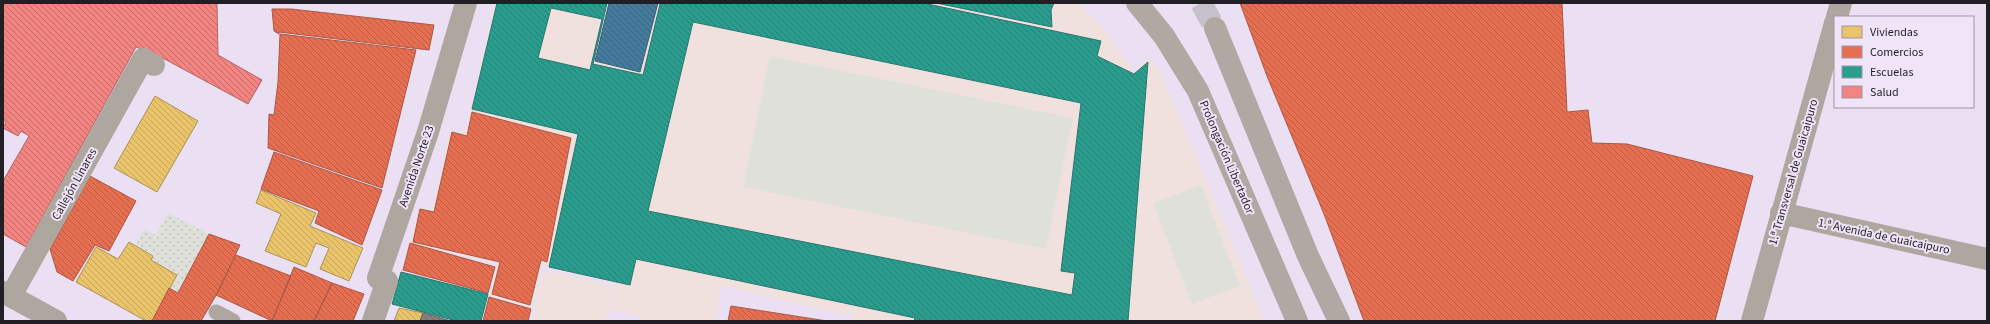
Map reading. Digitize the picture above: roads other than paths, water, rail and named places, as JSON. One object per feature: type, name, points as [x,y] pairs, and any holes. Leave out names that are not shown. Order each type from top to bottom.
[{"type":"main road","name":"Prolongación Libertador","points":[[1138,3],[1164,36],[1198,91],[1297,321]]},
{"type":"main road","points":[[1215,28],[1308,256],[1340,321]]},
{"type":"street","name":"Avenida Norte 23","points":[[373,321],[387,281],[378,278],[428,132],[466,3]]},
{"type":"street","points":[[1837,16],[1841,3]]},
{"type":"street","name":"1.ª Transversal de Guaicaipuro","points":[[1752,321],[1834,27]]},
{"type":"street","name":"Callejón Linares","points":[[6,297],[145,72]]},
{"type":"street","name":"1.ª Avenida de Guaicaipuro","points":[[1781,214],[1987,259]]},
{"type":"street","points":[[6,297],[56,321]]},
{"type":"lane","points":[[216,312],[233,321]]},
{"type":"tunnel","points":[[1201,3],[1215,28]]}]
